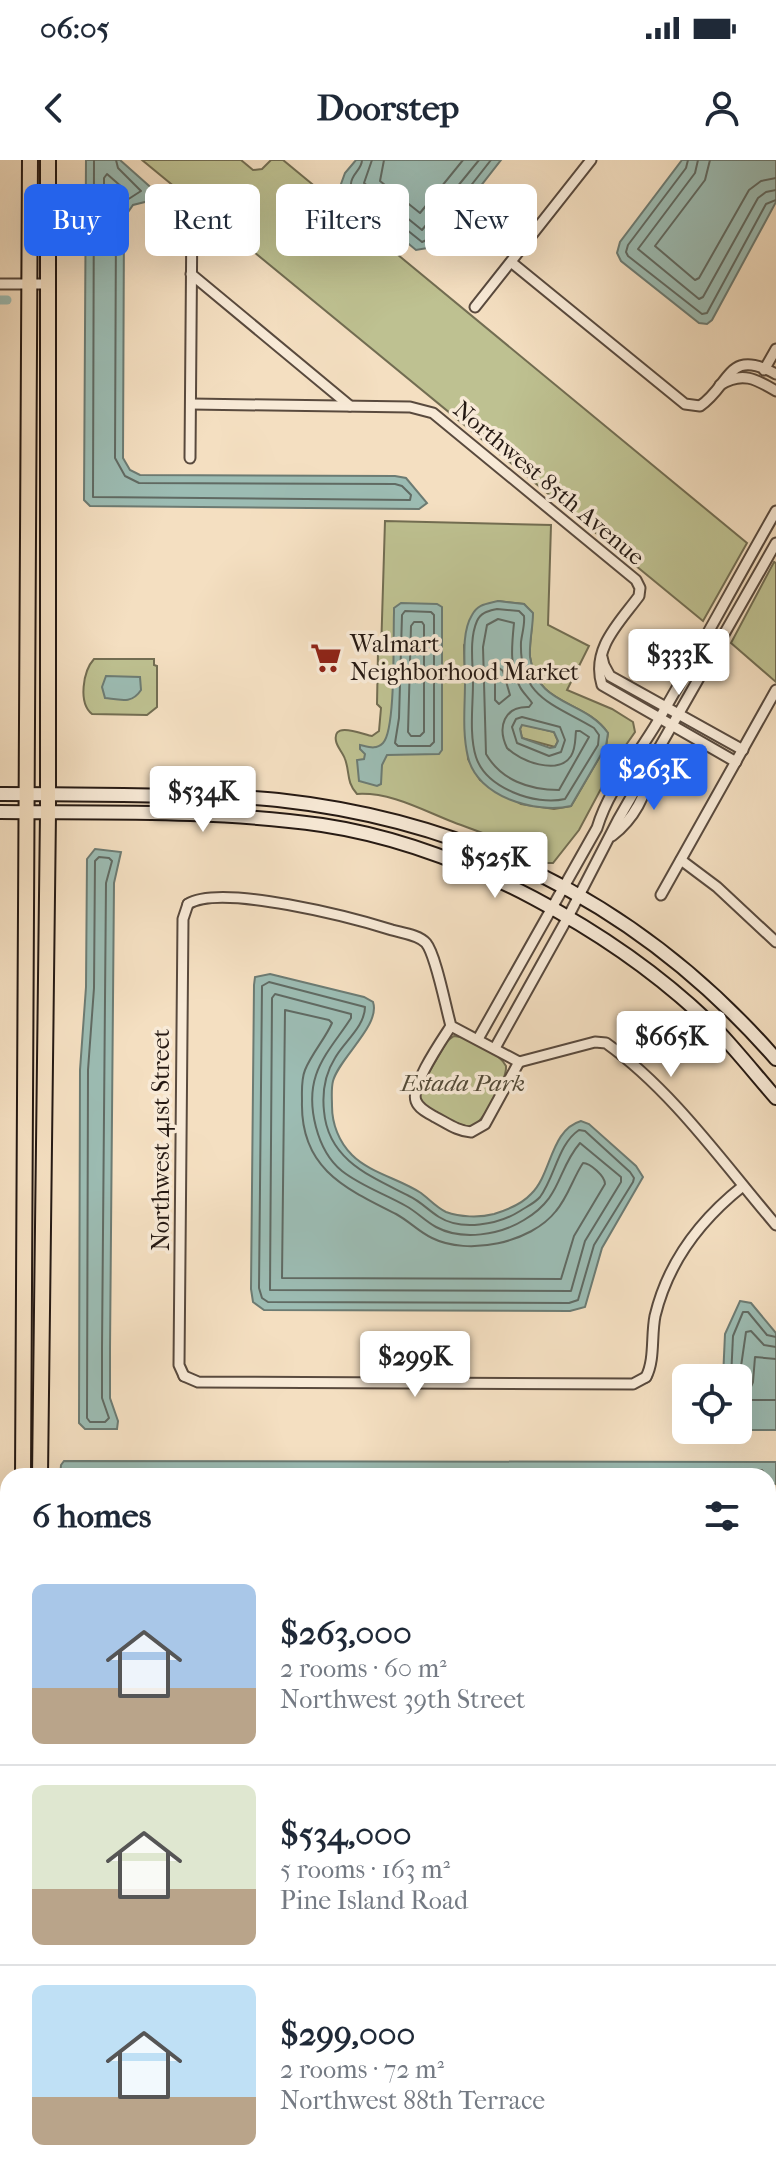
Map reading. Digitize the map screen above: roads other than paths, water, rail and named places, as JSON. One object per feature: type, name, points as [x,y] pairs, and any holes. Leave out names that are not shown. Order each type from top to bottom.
[{"type":"main road","points":[[23,1468],[30,160]]},
{"type":"main road","points":[[40,1468],[48,813],[48,160]]},
{"type":"main road","points":[[29,530],[48,530]]},
{"type":"main road","points":[[0,794],[252,798],[328,806],[465,841],[524,865],[580,895],[684,968],[739,1017],[776,1059]]},
{"type":"main road","points":[[0,812],[230,816],[325,826],[434,854],[550,907],[627,956],[672,990],[716,1030],[776,1098]]},
{"type":"main road","points":[[25,1137],[44,1136]]},
{"type":"street","points":[[475,307],[591,160]]},
{"type":"street","points":[[190,458],[191,256]]},
{"type":"street","points":[[511,262],[685,404],[700,406],[737,367],[750,364],[776,374]]},
{"type":"street","points":[[191,274],[350,406]]},
{"type":"street","points":[[0,284],[48,284]]},
{"type":"street","points":[[762,383],[765,368],[776,349]]},
{"type":"street","points":[[717,387],[740,377],[753,378],[776,391]]},
{"type":"street","name":"Northwest 85th Avenue","points":[[191,404],[410,407],[433,413],[636,580],[640,588],[639,596],[602,652]]},
{"type":"street","points":[[478,1039],[597,828],[603,808],[659,719],[776,511]]},
{"type":"street","points":[[495,1048],[608,839],[776,543]]},
{"type":"street","points":[[602,652],[610,676],[743,750]]},
{"type":"street","points":[[602,652],[598,672],[602,685],[736,762]]},
{"type":"street","points":[[661,895],[776,690]]},
{"type":"street","points":[[681,860],[717,887],[776,942]]},
{"type":"street","name":"Northwest 41st Street","points":[[451,1026],[430,950],[419,938],[308,907],[259,901],[186,901],[182,951],[181,1380],[633,1384],[648,1380],[655,1316],[672,1268],[702,1222],[743,1186]]},
{"type":"street","points":[[519,1062],[451,1026],[418,1083],[412,1100],[423,1110],[460,1131],[475,1135],[485,1124],[519,1062],[598,1040],[614,1049],[656,1086],[776,1225]]},
{"type":"water","points":[[86,160],[120,160],[147,184],[145,202],[133,205],[129,211],[129,184],[86,184]]},
{"type":"water","points":[[356,160],[501,160],[482,184],[425,184],[425,248],[416,250],[409,244],[409,184],[341,184],[345,173]]},
{"type":"water","points":[[682,160],[776,160],[776,202],[707,324],[699,323],[621,261],[617,253],[620,242]]},
{"type":"water","points":[[85,256],[124,256],[123,458],[130,470],[140,475],[395,476],[406,478],[427,503],[419,509],[90,506],[84,500]]},
{"type":"water","points":[[498,601],[524,604],[533,613],[530,657],[534,673],[542,685],[551,694],[598,722],[608,733],[606,746],[571,806],[541,807],[510,800],[483,783],[468,757],[464,720],[466,630],[477,609]],"holes":[[[522,725],[554,732],[558,741],[555,747],[550,748],[522,738],[520,729]]]},
{"type":"water","points":[[401,603],[437,604],[442,607],[442,750],[439,754],[387,755],[382,765],[381,784],[377,786],[359,781],[357,760],[364,759],[365,754],[360,745],[378,747],[387,735],[392,702],[394,608]]},
{"type":"water","points":[[106,676],[140,677],[141,690],[130,699],[105,698],[102,687]]},
{"type":"water","points":[[95,849],[121,852],[114,883],[110,1349],[110,1398],[118,1421],[117,1429],[85,1429],[79,1423],[80,1070],[86,987],[87,859]]},
{"type":"water","points":[[270,974],[364,997],[373,1002],[371,1021],[333,1081],[332,1113],[335,1126],[343,1144],[359,1161],[413,1188],[443,1210],[463,1216],[482,1216],[504,1211],[523,1201],[538,1185],[563,1133],[581,1121],[589,1124],[636,1166],[643,1177],[602,1248],[585,1307],[570,1311],[264,1310],[253,1302],[254,985],[255,977]]},
{"type":"water","points":[[740,1301],[751,1303],[776,1333],[776,1430],[752,1430],[752,1364],[724,1364],[725,1334]]},
{"type":"water","points":[[64,1461],[776,1462],[776,1468],[61,1468]]},
{"type":"waterway","points":[[0,300],[7,300]]},
{"type":"place","name":"Walmart Neighborhood Market","points":[[326,658]]},
{"type":"park label","name":"Estada Park","points":[[463,1083]]}]
